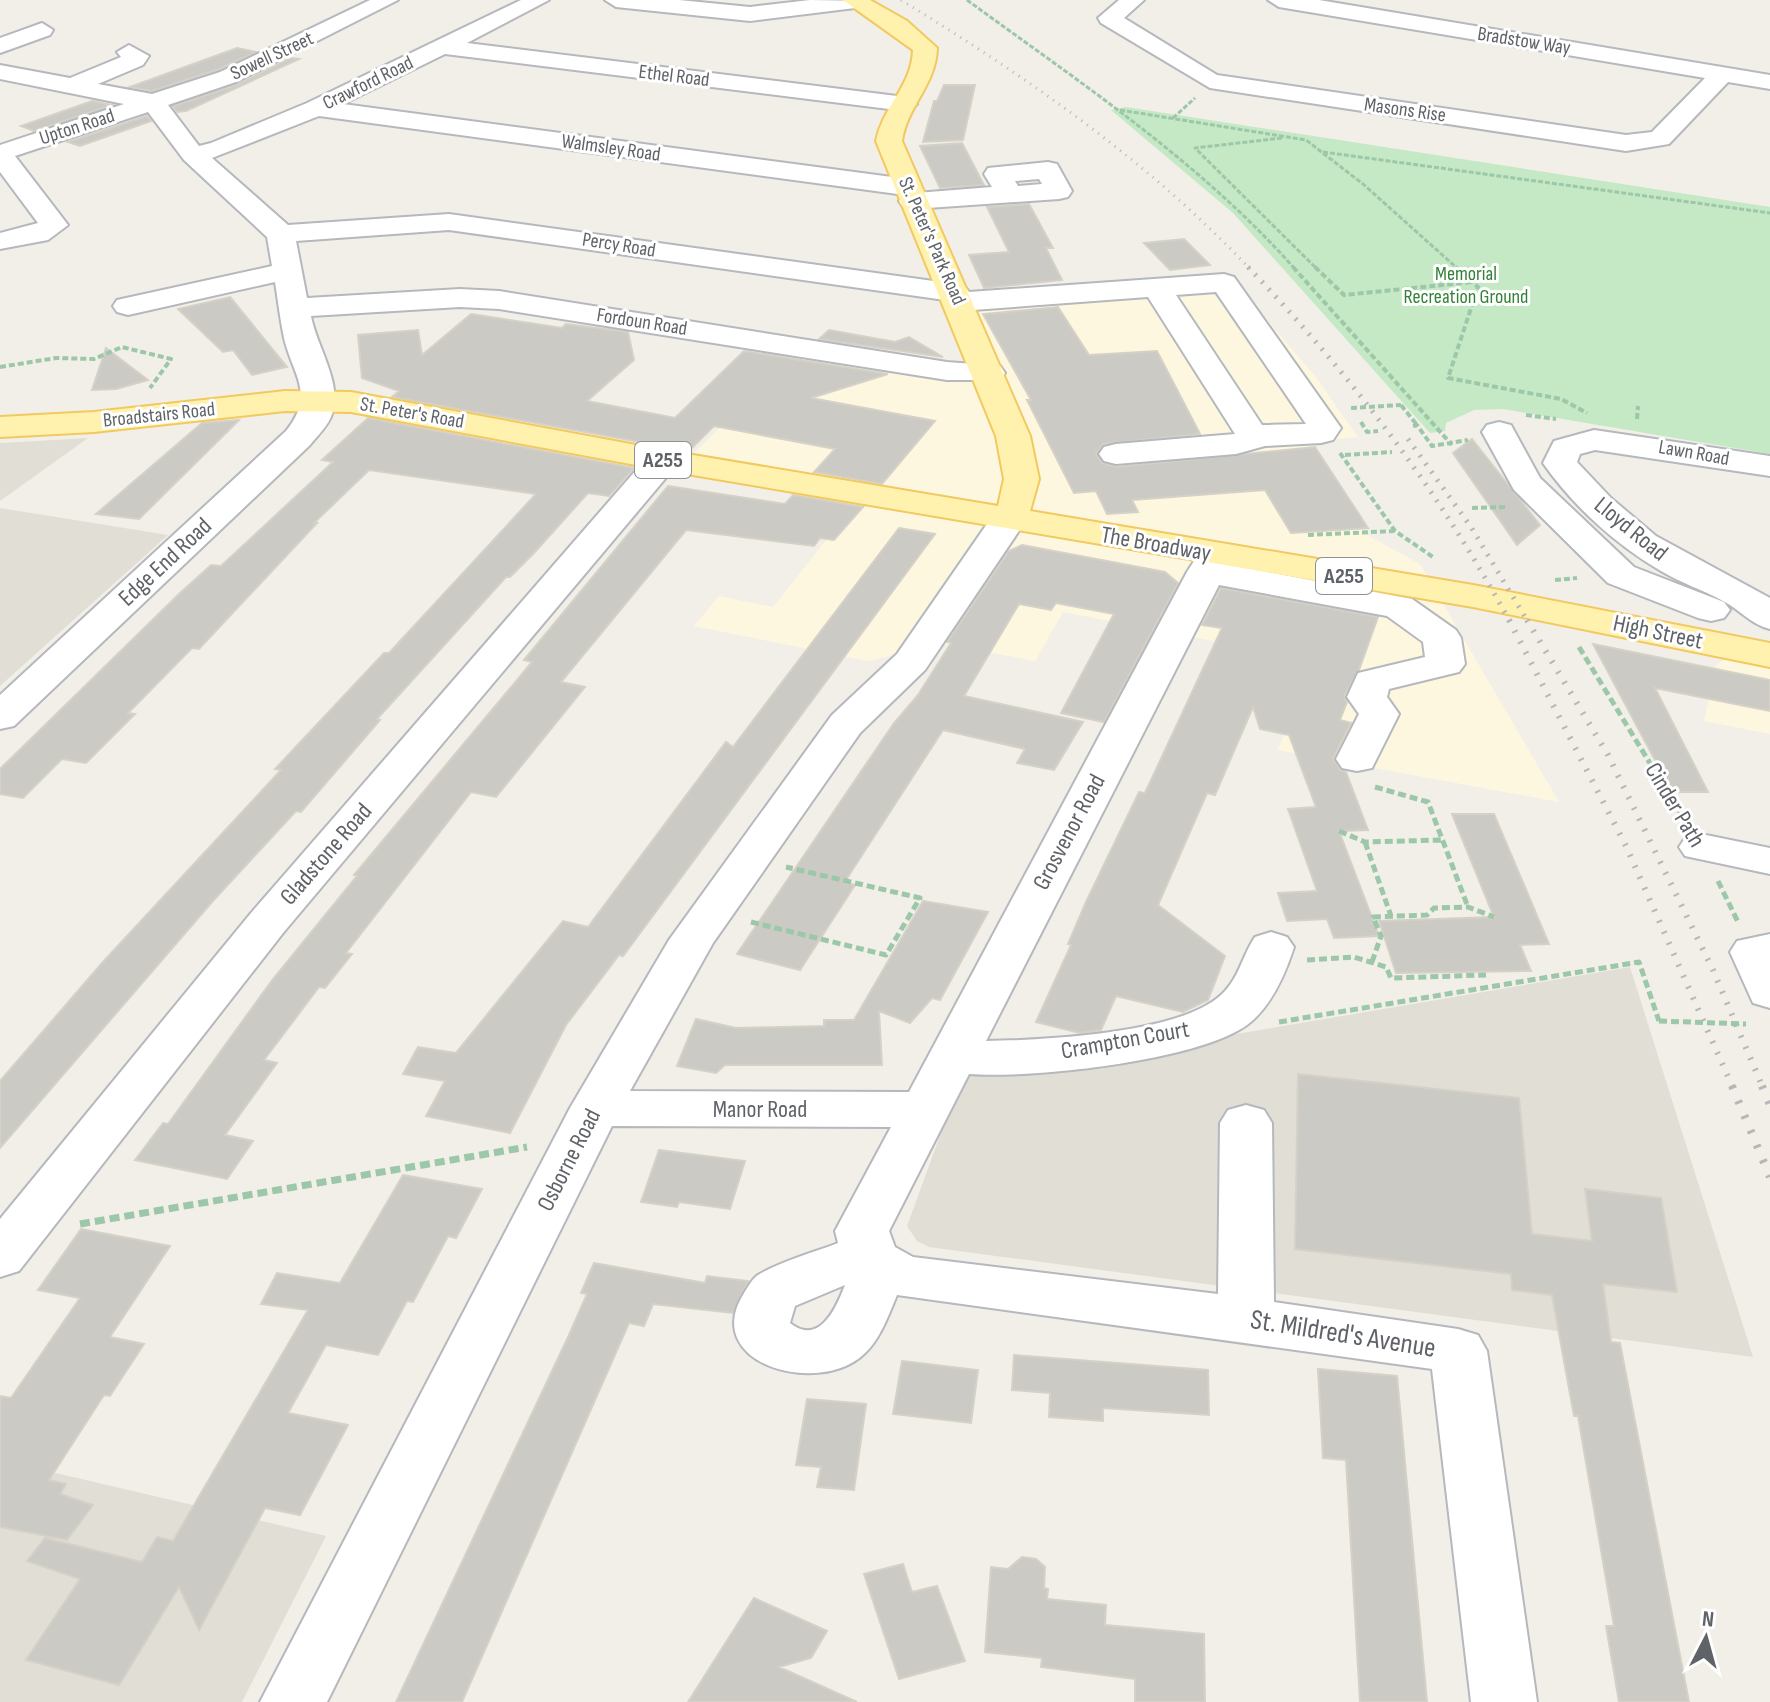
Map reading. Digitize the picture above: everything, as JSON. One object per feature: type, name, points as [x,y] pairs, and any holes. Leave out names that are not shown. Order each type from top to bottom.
[{"type":"main road","name":"St. Peter's Park Road","points":[[854,0],[899,26],[925,48],[927,67],[921,83],[890,127],[889,141],[1013,436],[1023,481],[1022,494],[1009,519]]},
{"type":"main road","name":"Broadstairs Road","points":[[0,427],[94,422],[318,399]]},
{"type":"main road","name":"St. Peter's Road","points":[[318,399],[351,402],[663,460],[1009,519]]},
{"type":"main road","name":"The Broadway","points":[[1009,519],[1210,564],[1473,596],[1546,609]]},
{"type":"main road","name":"High Street","points":[[1546,609],[1770,655]]},
{"type":"street","name":"Sowell Street","points":[[153,102],[228,77],[387,0]]},
{"type":"street","name":"Crawford Road","points":[[193,155],[219,149],[316,108],[538,0]]},
{"type":"street","points":[[616,0],[750,14],[854,0]]},
{"type":"street","name":"Masons Rise","points":[[1133,0],[1109,18],[1210,81],[1626,143],[1660,139],[1722,74]]},
{"type":"street","name":"Bradstow Way","points":[[1279,0],[1770,82]]},
{"type":"street","points":[[0,46],[35,37]]},
{"type":"street","name":"Ethel Road","points":[[443,47],[905,104]]},
{"type":"street","points":[[75,85],[135,60],[137,56],[129,52]]},
{"type":"street","points":[[0,72],[153,102],[193,155],[281,234],[293,308],[318,399]]},
{"type":"street","name":"Upton Road","points":[[0,153],[153,102]]},
{"type":"street","name":"Walmsley Road","points":[[316,108],[910,194],[1010,194]]},
{"type":"street","points":[[0,153],[54,225],[38,234],[0,241]]},
{"type":"street","name":"Percy Road","points":[[281,234],[449,222],[957,298],[1224,283],[1322,421],[1325,428],[1313,434]]},
{"type":"street","points":[[128,306],[287,271]]},
{"type":"street","points":[[1157,289],[1247,430],[1261,436]]},
{"type":"street","name":"Fordoun Road","points":[[293,308],[460,298],[499,300],[947,371],[989,373]]},
{"type":"street","name":"Edge End Road","points":[[0,717],[298,438],[316,415],[318,399]]},
{"type":"street","points":[[1499,432],[1526,483],[1621,575],[1752,626],[1770,629]]},
{"type":"street","points":[[1116,454],[1236,444],[1261,436],[1313,434]]},
{"type":"street","name":"Lawn Road","points":[[1617,441],[1770,466]]},
{"type":"street","name":"Lloyd Road","points":[[1617,441],[1579,443],[1566,448],[1560,463],[1577,484],[1629,532],[1674,563],[1757,604],[1770,618]]},
{"type":"street","name":"Gladstone Road","points":[[9,1246],[267,923],[663,460]]},
{"type":"street","name":"Osborne Road","points":[[293,1702],[588,1123],[692,940],[846,724],[911,662],[1009,519]]},
{"type":"street","points":[[1210,564],[1399,607],[1442,638],[1445,664],[1372,681],[1367,697],[1379,714],[1357,759]]},
{"type":"street","name":"Grosvenor Road","points":[[925,1110],[1210,564]]},
{"type":"street","points":[[1701,847],[1770,861]]},
{"type":"street","name":"Crampton Court","points":[[953,1056],[1004,1060],[1183,1034],[1221,1019],[1257,987],[1269,954]]},
{"type":"street","name":"Manor Road","points":[[588,1123],[925,1110]]},
{"type":"street","name":"St. Mildred's Avenue","points":[[925,1110],[862,1231],[873,1260],[906,1277],[1246,1319],[1458,1351],[1504,1702]]},
{"type":"street","points":[[1246,1123],[1246,1319]]},
{"type":"path","points":[[967,0],[1175,152],[1264,234],[1452,445]]},
{"type":"path","points":[[1120,110],[1306,140],[1363,184],[1478,287],[1448,378],[1561,399],[1584,411],[1617,441]]},
{"type":"path","points":[[1291,137],[1195,148],[1344,295],[1473,282]]},
{"type":"path","points":[[1318,151],[1770,213]]},
{"type":"path","points":[[0,367],[56,358],[94,359],[105,349],[134,345],[171,359],[148,390]]},
{"type":"path","points":[[1378,431],[1367,432],[1351,408],[1401,405],[1432,446],[1452,445],[1499,432]]},
{"type":"path","points":[[1313,434],[1343,456],[1395,531],[1434,558]]},
{"type":"path","points":[[1343,456],[1392,452]]},
{"type":"path","points":[[1293,536],[1395,531]]},
{"type":"path","name":"Cinder Path","points":[[1575,639],[1701,847],[1760,979]]},
{"type":"path","points":[[1357,759],[1369,768],[1364,784],[1428,802],[1468,907]]},
{"type":"path","points":[[1339,831],[1365,842],[1442,840]]},
{"type":"path","points":[[1365,842],[1391,916]]},
{"type":"path","points":[[711,912],[886,955],[920,898],[749,858]]},
{"type":"path","points":[[1372,962],[1381,936],[1373,917],[1427,915],[1434,908],[1468,907],[1494,917]]},
{"type":"path","points":[[1269,954],[1354,957],[1386,967],[1391,978],[1486,975]]},
{"type":"path","points":[[1277,1022],[1639,962],[1659,1021],[1760,979]]},
{"type":"path","points":[[9,1246],[588,1123]]},
{"type":"shaded area","points":[[1232,279],[1315,376],[1358,437],[1306,442],[1367,535],[1420,564],[1559,802],[1277,750],[1320,663],[1244,647],[1063,612],[1035,661],[945,644],[868,661],[694,626],[719,596],[773,607],[870,485],[692,455],[794,354],[1000,383],[968,310],[1124,300],[1118,286]]},
{"type":"shaded area","points":[[88,438],[0,501],[0,443]]},
{"type":"shaded area","points":[[0,508],[168,535],[0,686]]},
{"type":"shaded area","points":[[1770,645],[1770,734],[1704,721],[1717,663]]},
{"type":"shaded area","points":[[1630,967],[1753,1357],[929,1247],[917,1241],[907,1226],[964,1070],[1201,1040]]},
{"type":"shaded area","points":[[0,1460],[326,1536],[242,1702],[0,1702]]},
{"type":"green space","name":"Memorial Recreation Ground","points":[[1126,107],[1770,207],[1770,454],[1503,409],[1474,410],[1446,423],[1445,431],[1430,433],[1233,213],[1111,110]]},
{"type":"building","points":[[237,48],[256,52],[219,69],[152,91],[130,87]]},
{"type":"building","points":[[291,58],[299,59],[186,111],[177,112],[173,106],[237,85]]},
{"type":"building","points":[[944,85],[975,85],[963,140],[923,142],[934,101],[937,101]]},
{"type":"building","points":[[92,101],[112,105],[34,131],[21,126]]},
{"type":"building","points":[[147,116],[151,121],[80,146],[68,142]]},
{"type":"building","points":[[962,143],[984,185],[940,188],[920,146]]},
{"type":"building","points":[[1029,204],[1053,248],[1046,248],[1062,280],[984,288],[969,255],[1009,252],[987,207]]},
{"type":"building","points":[[1184,239],[1210,265],[1170,270],[1144,243]]},
{"type":"building","points":[[230,297],[287,367],[252,375],[233,350],[223,352],[178,309]]},
{"type":"building","points":[[1058,307],[1089,355],[1157,351],[1200,434],[1103,444],[1096,454],[1102,463],[1116,467],[1315,447],[1368,528],[1291,533],[1265,490],[1132,500],[1138,512],[1107,514],[1096,491],[1074,493],[1027,400],[1031,400],[983,314]]},
{"type":"building","points":[[471,314],[562,328],[566,324],[628,332],[634,360],[587,401],[675,418],[744,351],[888,374],[811,398],[935,421],[882,484],[814,472],[835,449],[714,426],[689,451],[392,397],[399,391],[362,378],[358,335],[418,330],[422,355]]},
{"type":"building","points":[[829,330],[895,342],[909,337],[943,357],[819,339]]},
{"type":"building","points":[[106,348],[148,380],[116,389],[92,390]]},
{"type":"building","points":[[368,418],[634,468],[609,496],[588,493],[534,553],[510,577],[506,577],[377,719],[380,720],[301,812],[296,811],[212,902],[0,1148],[0,1081],[102,963],[281,770],[275,769],[384,653],[389,653],[536,494],[369,470],[314,523],[317,523],[199,649],[192,648],[128,713],[135,714],[86,763],[62,759],[23,798],[0,794],[0,769],[179,594],[211,565],[221,566],[333,462],[322,460]]},
{"type":"building","points":[[239,420],[139,519],[96,514],[202,423]]},
{"type":"building","points":[[1472,439],[1540,525],[1517,545],[1453,453]]},
{"type":"building","points":[[668,486],[785,504],[793,495],[863,507],[834,540],[820,538],[814,546],[686,530],[561,682],[585,687],[496,797],[471,792],[346,953],[352,954],[325,988],[319,987],[264,1060],[277,1063],[225,1135],[253,1141],[227,1179],[135,1160],[163,1123],[168,1124],[273,979],[357,876],[354,875],[532,662],[524,660]]},
{"type":"building","points":[[899,528],[935,534],[623,956],[619,955],[566,1025],[510,1133],[426,1116],[445,1081],[403,1074],[418,1047],[456,1053],[563,921],[588,927],[726,742],[733,747]]},
{"type":"building","points":[[1022,545],[1165,572],[1178,583],[1104,722],[1061,713],[1114,614],[1056,603],[1051,610],[1019,604],[964,696],[1083,722],[1054,770],[1017,763],[1025,749],[943,730],[844,883],[855,885],[800,970],[737,954],[894,723],[918,695],[951,643],[947,642],[1009,551]]},
{"type":"building","points":[[1221,588],[1378,617],[1359,670],[1344,696],[1347,702],[1340,720],[1351,723],[1333,758],[1340,770],[1346,772],[1368,830],[1339,831],[1379,936],[1334,938],[1327,919],[1287,921],[1278,893],[1317,891],[1288,809],[1316,807],[1289,735],[1260,729],[1253,707],[1215,795],[1207,793],[1158,905],[1225,956],[1208,1000],[1183,1012],[1116,996],[1101,1030],[1080,1033],[1036,1022],[1071,945],[1068,944],[1086,902],[1139,792],[1145,793],[1222,628],[1202,625]]},
{"type":"building","points":[[1593,644],[1770,680],[1770,711],[1655,688],[1708,792],[1672,792]]},
{"type":"building","points":[[1452,814],[1494,814],[1549,944],[1520,945],[1531,971],[1396,973],[1379,921],[1494,917]]},
{"type":"building","points":[[923,901],[988,912],[940,1000],[932,998],[910,1023],[879,1011],[882,1065],[725,1065],[716,1073],[677,1066],[696,1019],[736,1028],[824,1026],[824,1020],[854,1020]]},
{"type":"building","points":[[1298,1074],[1519,1098],[1532,1234],[1592,1241],[1585,1189],[1661,1198],[1677,1292],[1603,1284],[1611,1342],[1620,1343],[1689,1702],[1619,1702],[1606,1626],[1614,1626],[1578,1416],[1574,1416],[1552,1295],[1512,1290],[1511,1274],[1295,1249]]},
{"type":"building","points":[[659,1150],[745,1161],[730,1209],[679,1202],[677,1207],[641,1202]]},
{"type":"building","points":[[403,1175],[482,1189],[456,1238],[448,1236],[413,1302],[407,1301],[378,1355],[326,1345],[288,1413],[348,1425],[300,1515],[265,1508],[199,1630],[179,1587],[119,1685],[26,1660],[80,1579],[27,1561],[45,1538],[142,1562],[157,1537],[173,1541],[308,1310],[261,1304],[277,1273],[340,1283]]},
{"type":"building","points":[[81,1229],[170,1246],[110,1337],[144,1344],[110,1396],[104,1395],[49,1480],[66,1484],[60,1494],[93,1505],[67,1540],[0,1527],[0,1396],[11,1398],[80,1298],[38,1290]]},
{"type":"building","points":[[594,1263],[705,1283],[707,1276],[748,1281],[733,1313],[653,1304],[644,1326],[629,1323],[462,1702],[396,1702],[569,1335],[587,1294],[581,1293]]},
{"type":"building","points":[[1014,1355],[1208,1370],[1209,1415],[1103,1408],[1103,1421],[1049,1417],[1050,1393],[1012,1390]]},
{"type":"building","points":[[902,1361],[978,1370],[971,1423],[893,1414]]},
{"type":"building","points":[[1318,1369],[1397,1376],[1427,1702],[1360,1702],[1346,1460],[1323,1458]]},
{"type":"building","points":[[807,1399],[866,1404],[854,1490],[817,1487],[821,1467],[796,1465]]},
{"type":"building","points":[[1022,1557],[1036,1559],[1045,1567],[1047,1599],[1106,1605],[1105,1625],[1204,1634],[1205,1702],[1135,1702],[1135,1679],[1041,1667],[1042,1658],[985,1652],[991,1567],[1008,1569]]},
{"type":"building","points":[[903,1564],[912,1592],[937,1586],[965,1661],[899,1679],[864,1574]]},
{"type":"building","points":[[754,1598],[827,1631],[811,1658],[779,1667],[857,1702],[688,1702]]},
{"type":"railway","points":[[901,0],[995,60],[1084,123],[1170,192],[1250,269]]},
{"type":"railway","points":[[1248,267],[1322,350],[1391,436],[1454,526],[1510,622]]},
{"type":"railway","points":[[1408,439],[1471,527],[1528,622]]},
{"type":"railway","points":[[1509,620],[1626,846],[1733,1088]]},
{"type":"railway","points":[[1527,620],[1608,755],[1713,970],[1763,1088]]},
{"type":"railway","points":[[1732,1086],[1770,1177]]},
{"type":"railway","points":[[1762,1086],[1770,1105]]}]
